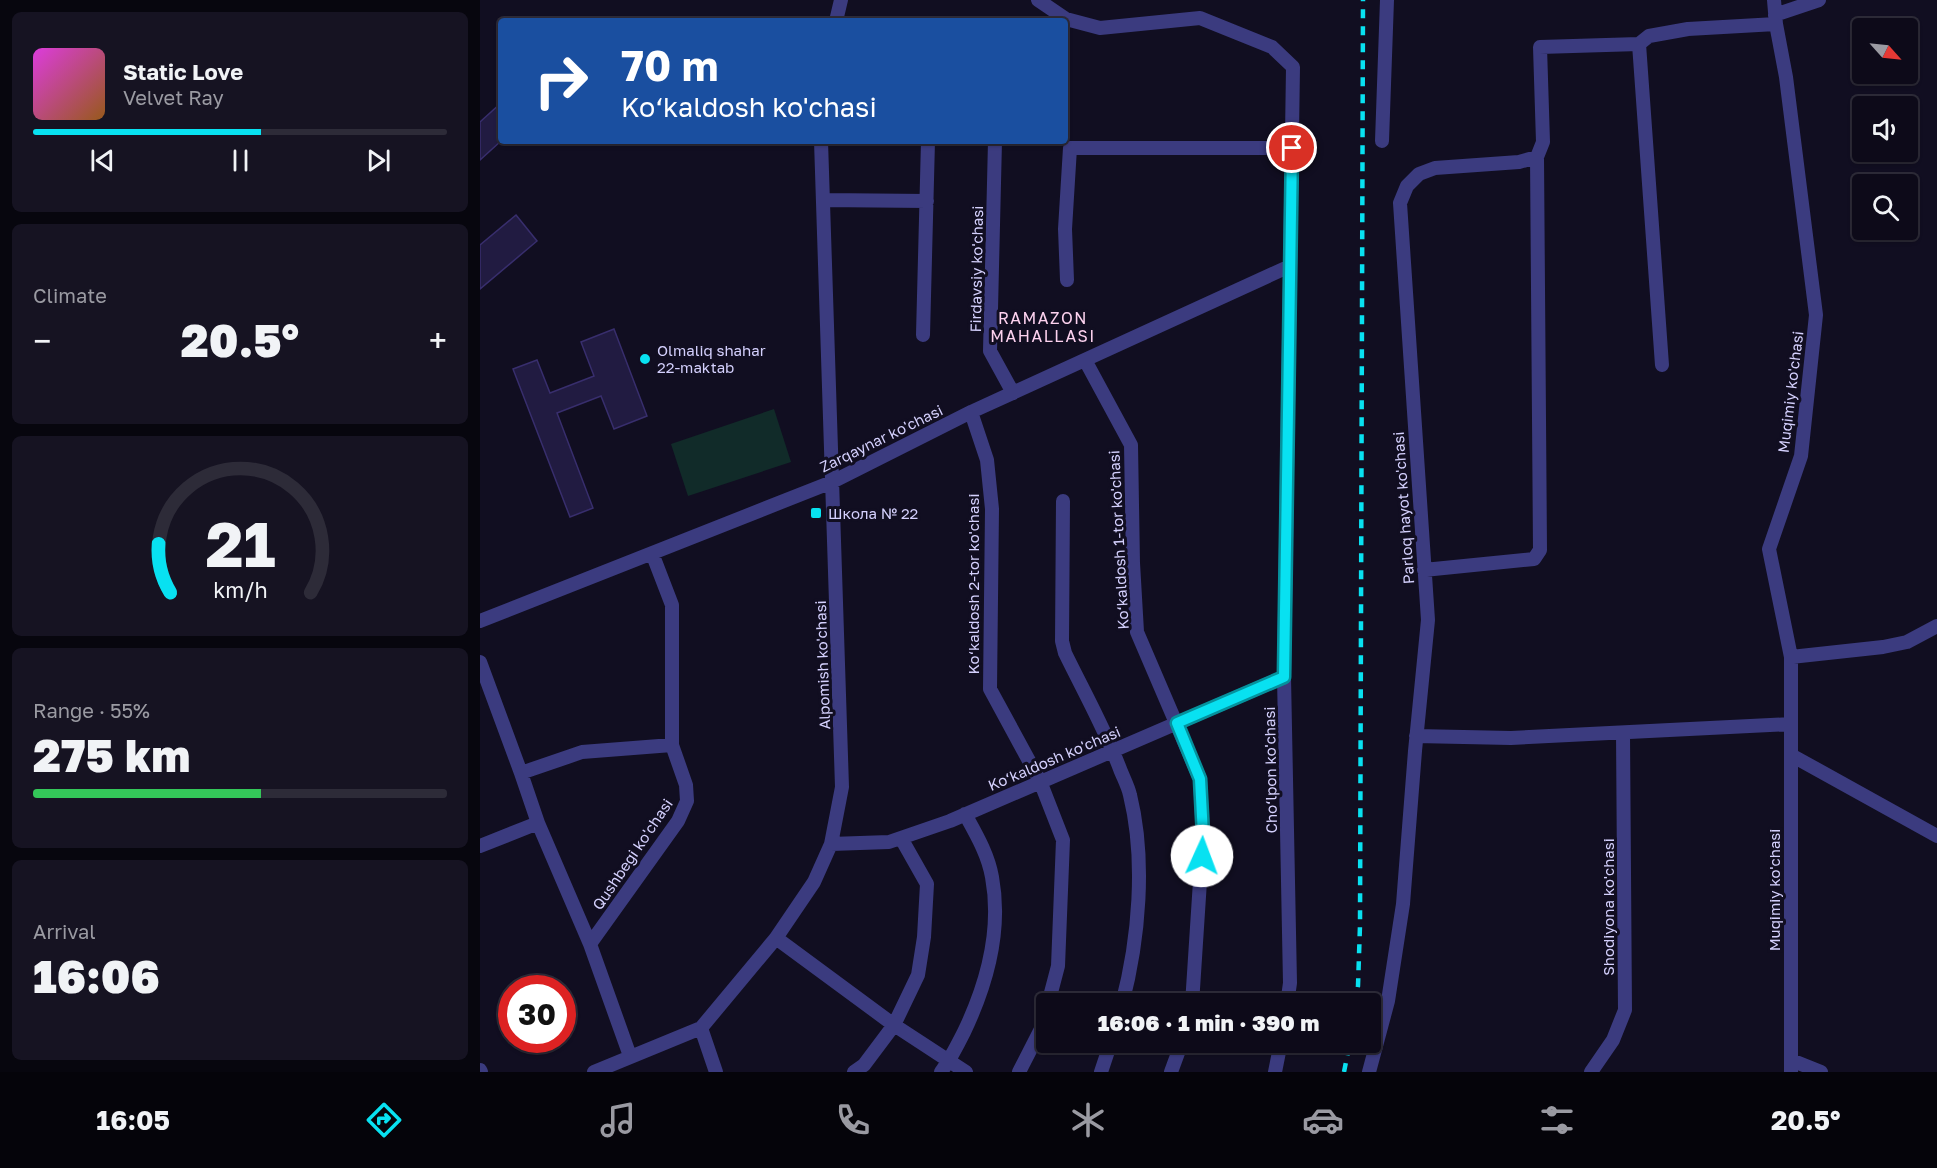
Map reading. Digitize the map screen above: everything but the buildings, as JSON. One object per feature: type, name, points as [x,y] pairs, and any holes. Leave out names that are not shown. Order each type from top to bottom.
[{"type":"street","points":[[838,18],[841,0]]},
{"type":"street","points":[[1038,0],[1056,17]]},
{"type":"street","points":[[1382,141],[1387,0]]},
{"type":"street","name":"Muqimiy ko'chasi","points":[[1774,0],[1816,315],[1801,456],[1769,549],[1791,657],[1791,1066]]},
{"type":"street","points":[[1424,570],[1534,559],[1540,550],[1537,157],[1543,142],[1540,47],[1639,44],[1649,36],[1688,29],[1775,20],[1819,0]]},
{"type":"street","name":"Cho‘lpon ko'chasi","points":[[1068,20],[1100,28],[1200,18],[1272,47],[1293,67],[1284,677],[1288,993]]},
{"type":"street","points":[[1639,44],[1662,365]]},
{"type":"street","name":"Alpomish ko'chasi","points":[[594,1072],[701,1028],[776,938],[814,882],[831,844],[842,787],[821,144]]},
{"type":"street","points":[[923,335],[928,144]]},
{"type":"street","name":"Firdavsiy ko'chasi","points":[[995,144],[990,351],[1013,393]]},
{"type":"street","points":[[1067,280],[1065,229],[1070,148],[1292,148]]},
{"type":"street","name":"Parloq hayot ko'chasi","points":[[1369,1072],[1389,1001],[1403,904],[1428,620],[1400,204],[1407,186],[1419,174],[1435,168],[1519,162],[1537,157]]},
{"type":"street","points":[[823,200],[927,201]]},
{"type":"street","name":"Zarqaynar ko'chasi","points":[[480,621],[832,482],[971,412],[1290,267]]},
{"type":"street","name":"Ko‘kaldosh 1-tor ko'chasi","points":[[1085,360],[1131,445],[1137,632],[1200,779],[1203,835],[1193,993]]},
{"type":"street","name":"Ko‘kaldosh 2-tor ko'chasi","points":[[971,412],[987,460],[992,509],[990,689],[1040,782],[1063,840],[1058,966],[1050,993]]},
{"type":"street","points":[[1063,501],[1062,641],[1065,653],[1113,751],[1130,794],[1139,848],[1136,928],[1125,993]]},
{"type":"street","name":"Qushbegi ko'chasi","points":[[590,944],[678,821],[687,801],[686,785],[672,745],[672,604],[652,553]]},
{"type":"street","points":[[1791,657],[1883,647],[1907,642],[1937,626]]},
{"type":"street","name":"Qushbegi ko'chasi","points":[[480,662],[538,824],[590,944],[630,1056]]},
{"type":"street","name":"Ko‘kaldosh ko'chasi","points":[[831,844],[889,842],[901,838],[964,814],[1284,677]]},
{"type":"street","points":[[1416,736],[1511,738],[1791,724]]},
{"type":"street","name":"Shodiyona ko'chasi","points":[[1591,1072],[1614,1040],[1625,1010],[1623,733]]},
{"type":"street","points":[[521,773],[582,752],[672,745]]},
{"type":"street","points":[[1791,755],[1937,836]]},
{"type":"street","points":[[945,1066],[978,1004],[991,962],[995,918],[992,877],[984,849],[964,814]]},
{"type":"street","points":[[480,846],[538,824]]},
{"type":"street","points":[[854,1072],[864,1065],[894,1025],[918,975],[924,938],[927,884],[901,838]]},
{"type":"street","points":[[776,938],[894,1025],[945,1066],[966,1072]]},
{"type":"street","points":[[701,1028],[716,1072]]},
{"type":"street","name":"Ko‘kaldosh 2-tor ko'chasi","points":[[1019,1072],[1036,1038]]},
{"type":"street","points":[[1101,1072],[1108,1053]]},
{"type":"street","points":[[1171,1072],[1178,1053]]},
{"type":"street","points":[[1275,1072],[1279,1053]]},
{"type":"street","points":[[1791,1066],[1821,1072]]},
{"type":"green space","points":[[774,409],[791,462],[688,496],[671,444]]},
{"type":"railway","points":[[1357,993],[1360,925],[1363,0]]},
{"type":"railway","points":[[1344,1072],[1348,1053]]},
{"type":"place","name":"Olmaliq shahar 22-maktab","points":[[645,359]]},
{"type":"place","name":"Школа № 22","points":[[816,513]]},
{"type":"district","name":"RAMAZON MAHALLASI","points":[[1043,327]]},
{"type":"route","points":[[1202,856],[1200,779],[1177,723],[1284,677],[1292,148]]}]
